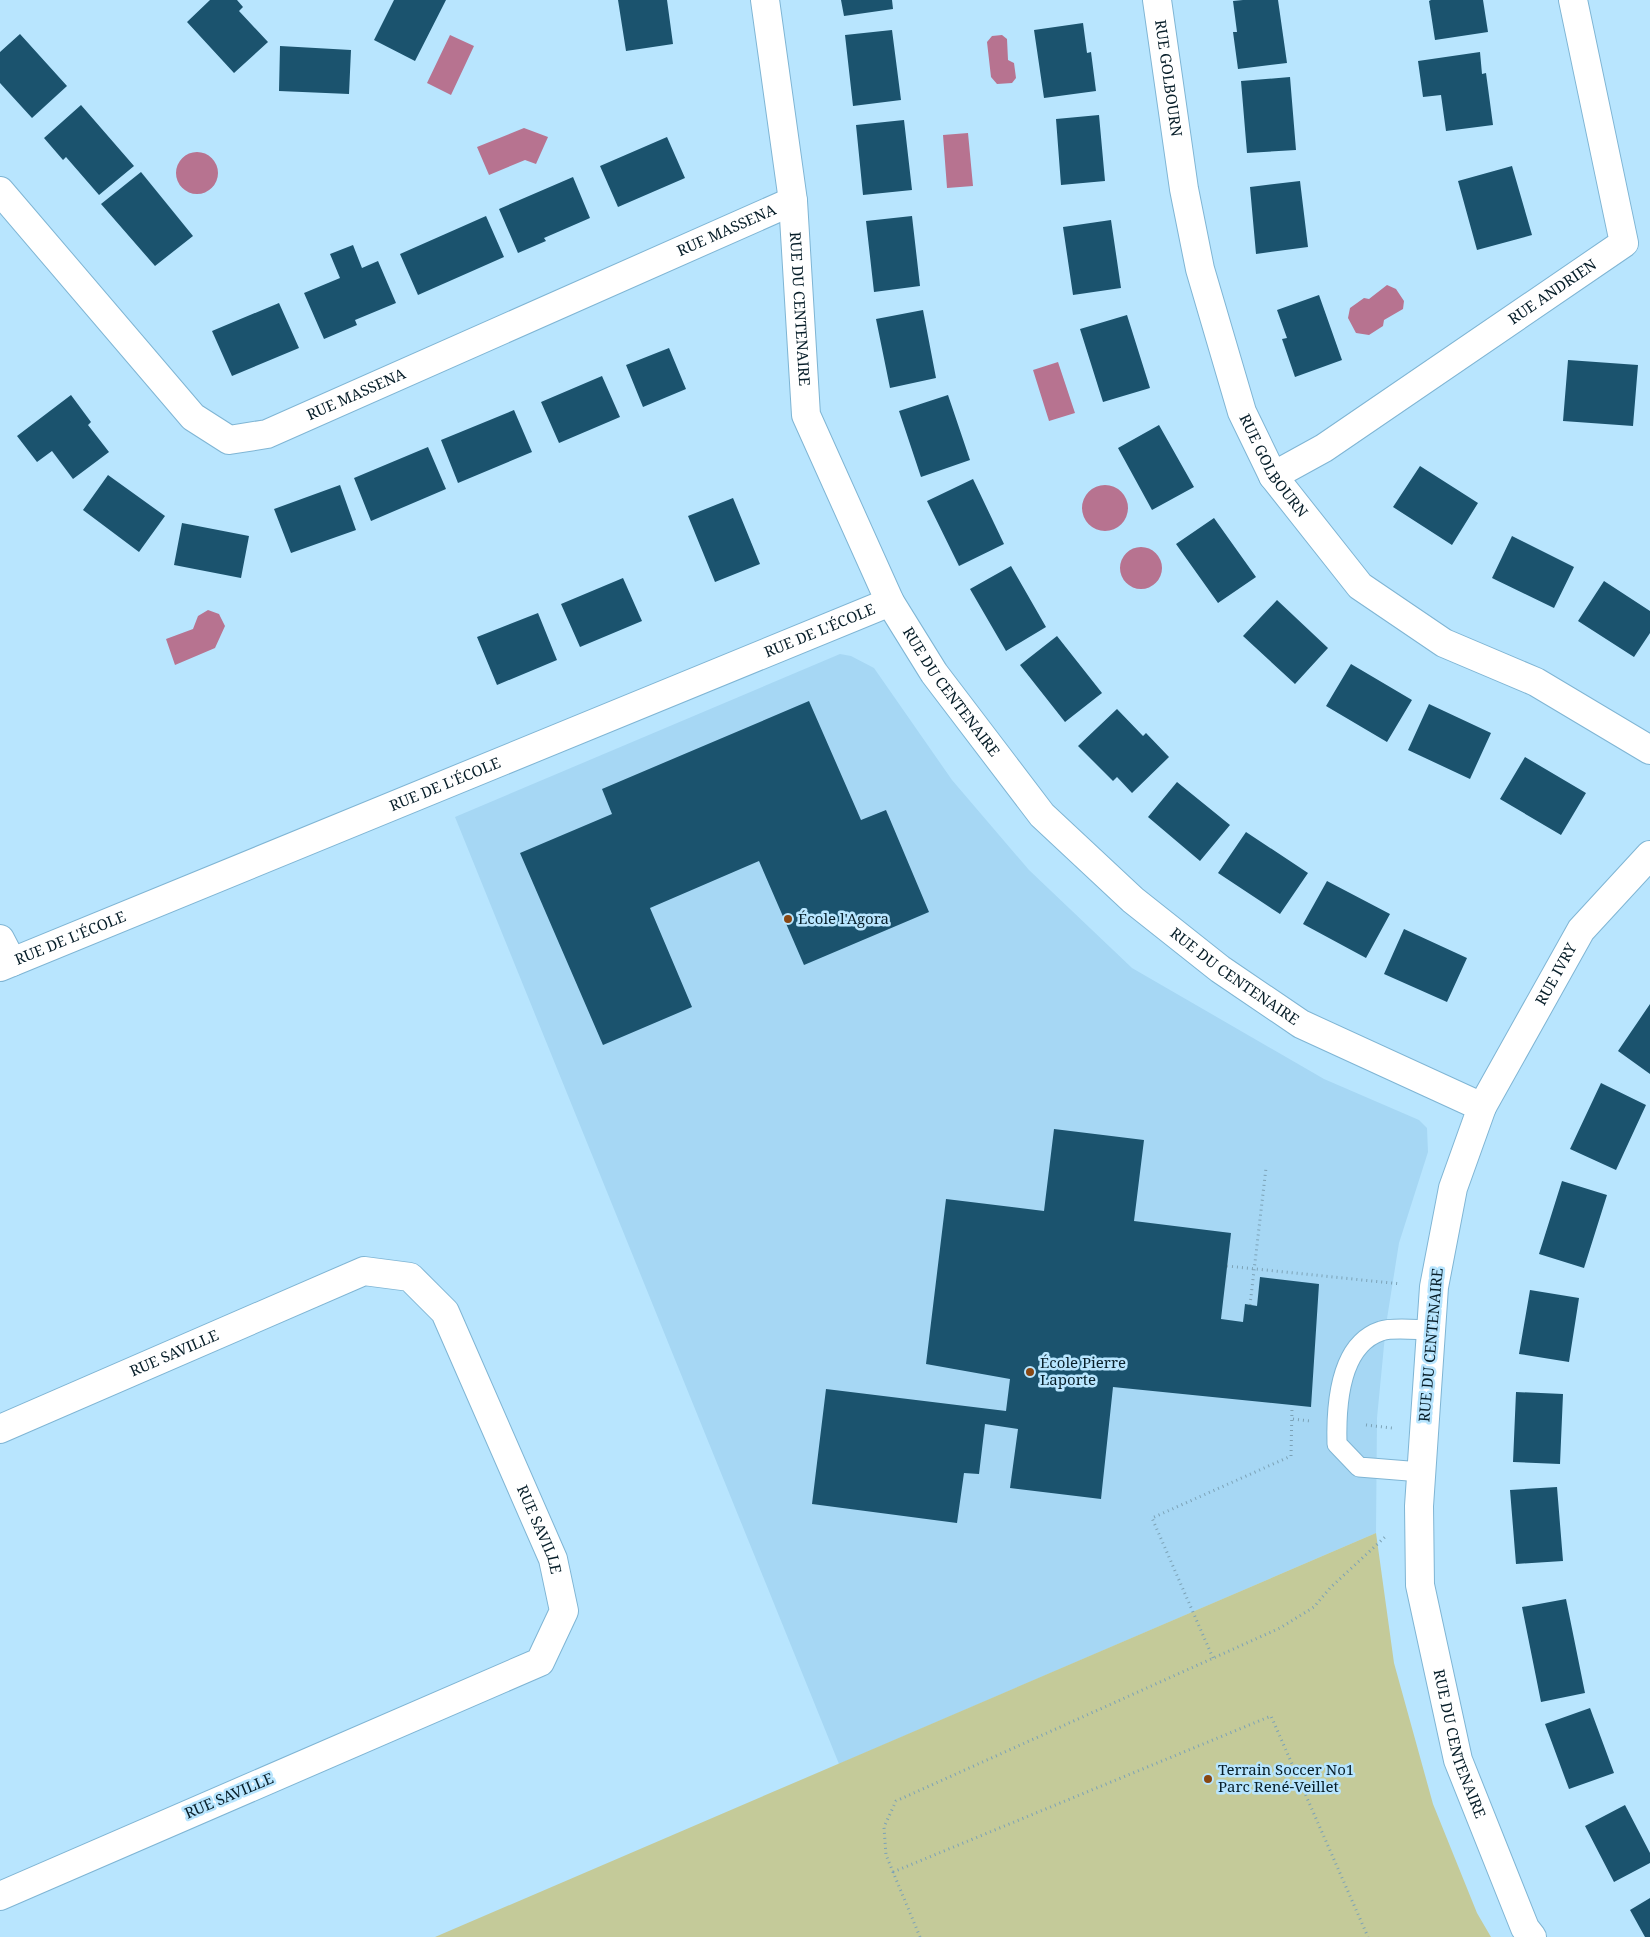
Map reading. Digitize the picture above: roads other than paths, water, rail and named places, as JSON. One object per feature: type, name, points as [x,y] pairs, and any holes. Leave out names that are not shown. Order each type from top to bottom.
[{"type":"street","name":"RUE DU CENTENAIRE","points":[[765,0],[793,201],[806,415],[890,602],[934,673],[1042,815],[1133,900],[1220,969],[1301,1024],[1482,1107],[1453,1188],[1434,1287],[1419,1506],[1420,1584],[1458,1760],[1525,1928],[1532,1937]]},
{"type":"street","name":"RUE GOLBOURN","points":[[1157,0],[1184,189],[1200,269],[1242,412],[1273,476],[1360,586],[1444,643],[1536,682],[1650,750]]},
{"type":"street","name":"RUE ANDRIEN","points":[[1273,476],[1324,448],[1624,243],[1573,0]]},
{"type":"street","name":"RUE MASSENA","points":[[0,191],[193,417],[229,440],[267,434],[793,201]]},
{"type":"street","name":"RUE DE L'ÉCOLE","points":[[4,956],[890,602]]},
{"type":"street","name":"RUE IVRY","points":[[1482,1107],[1582,930],[1650,855]]},
{"type":"street","name":"RUE SAVILLE","points":[[0,1429],[364,1271],[410,1276],[445,1312],[554,1559],[564,1611],[540,1662],[0,1896]]},
{"type":"lane","points":[[1421,1472],[1359,1467],[1337,1444],[1336,1423],[1343,1376],[1364,1338],[1383,1330],[1431,1330]]},
{"type":"place","name":"École l'Agora","points":[[788,919]]},
{"type":"place","name":"École Pierre Laporte","points":[[1030,1372]]},
{"type":"place","name":"Terrain Soccer No1 Parc René-Veillet","points":[[1208,1779]]}]
